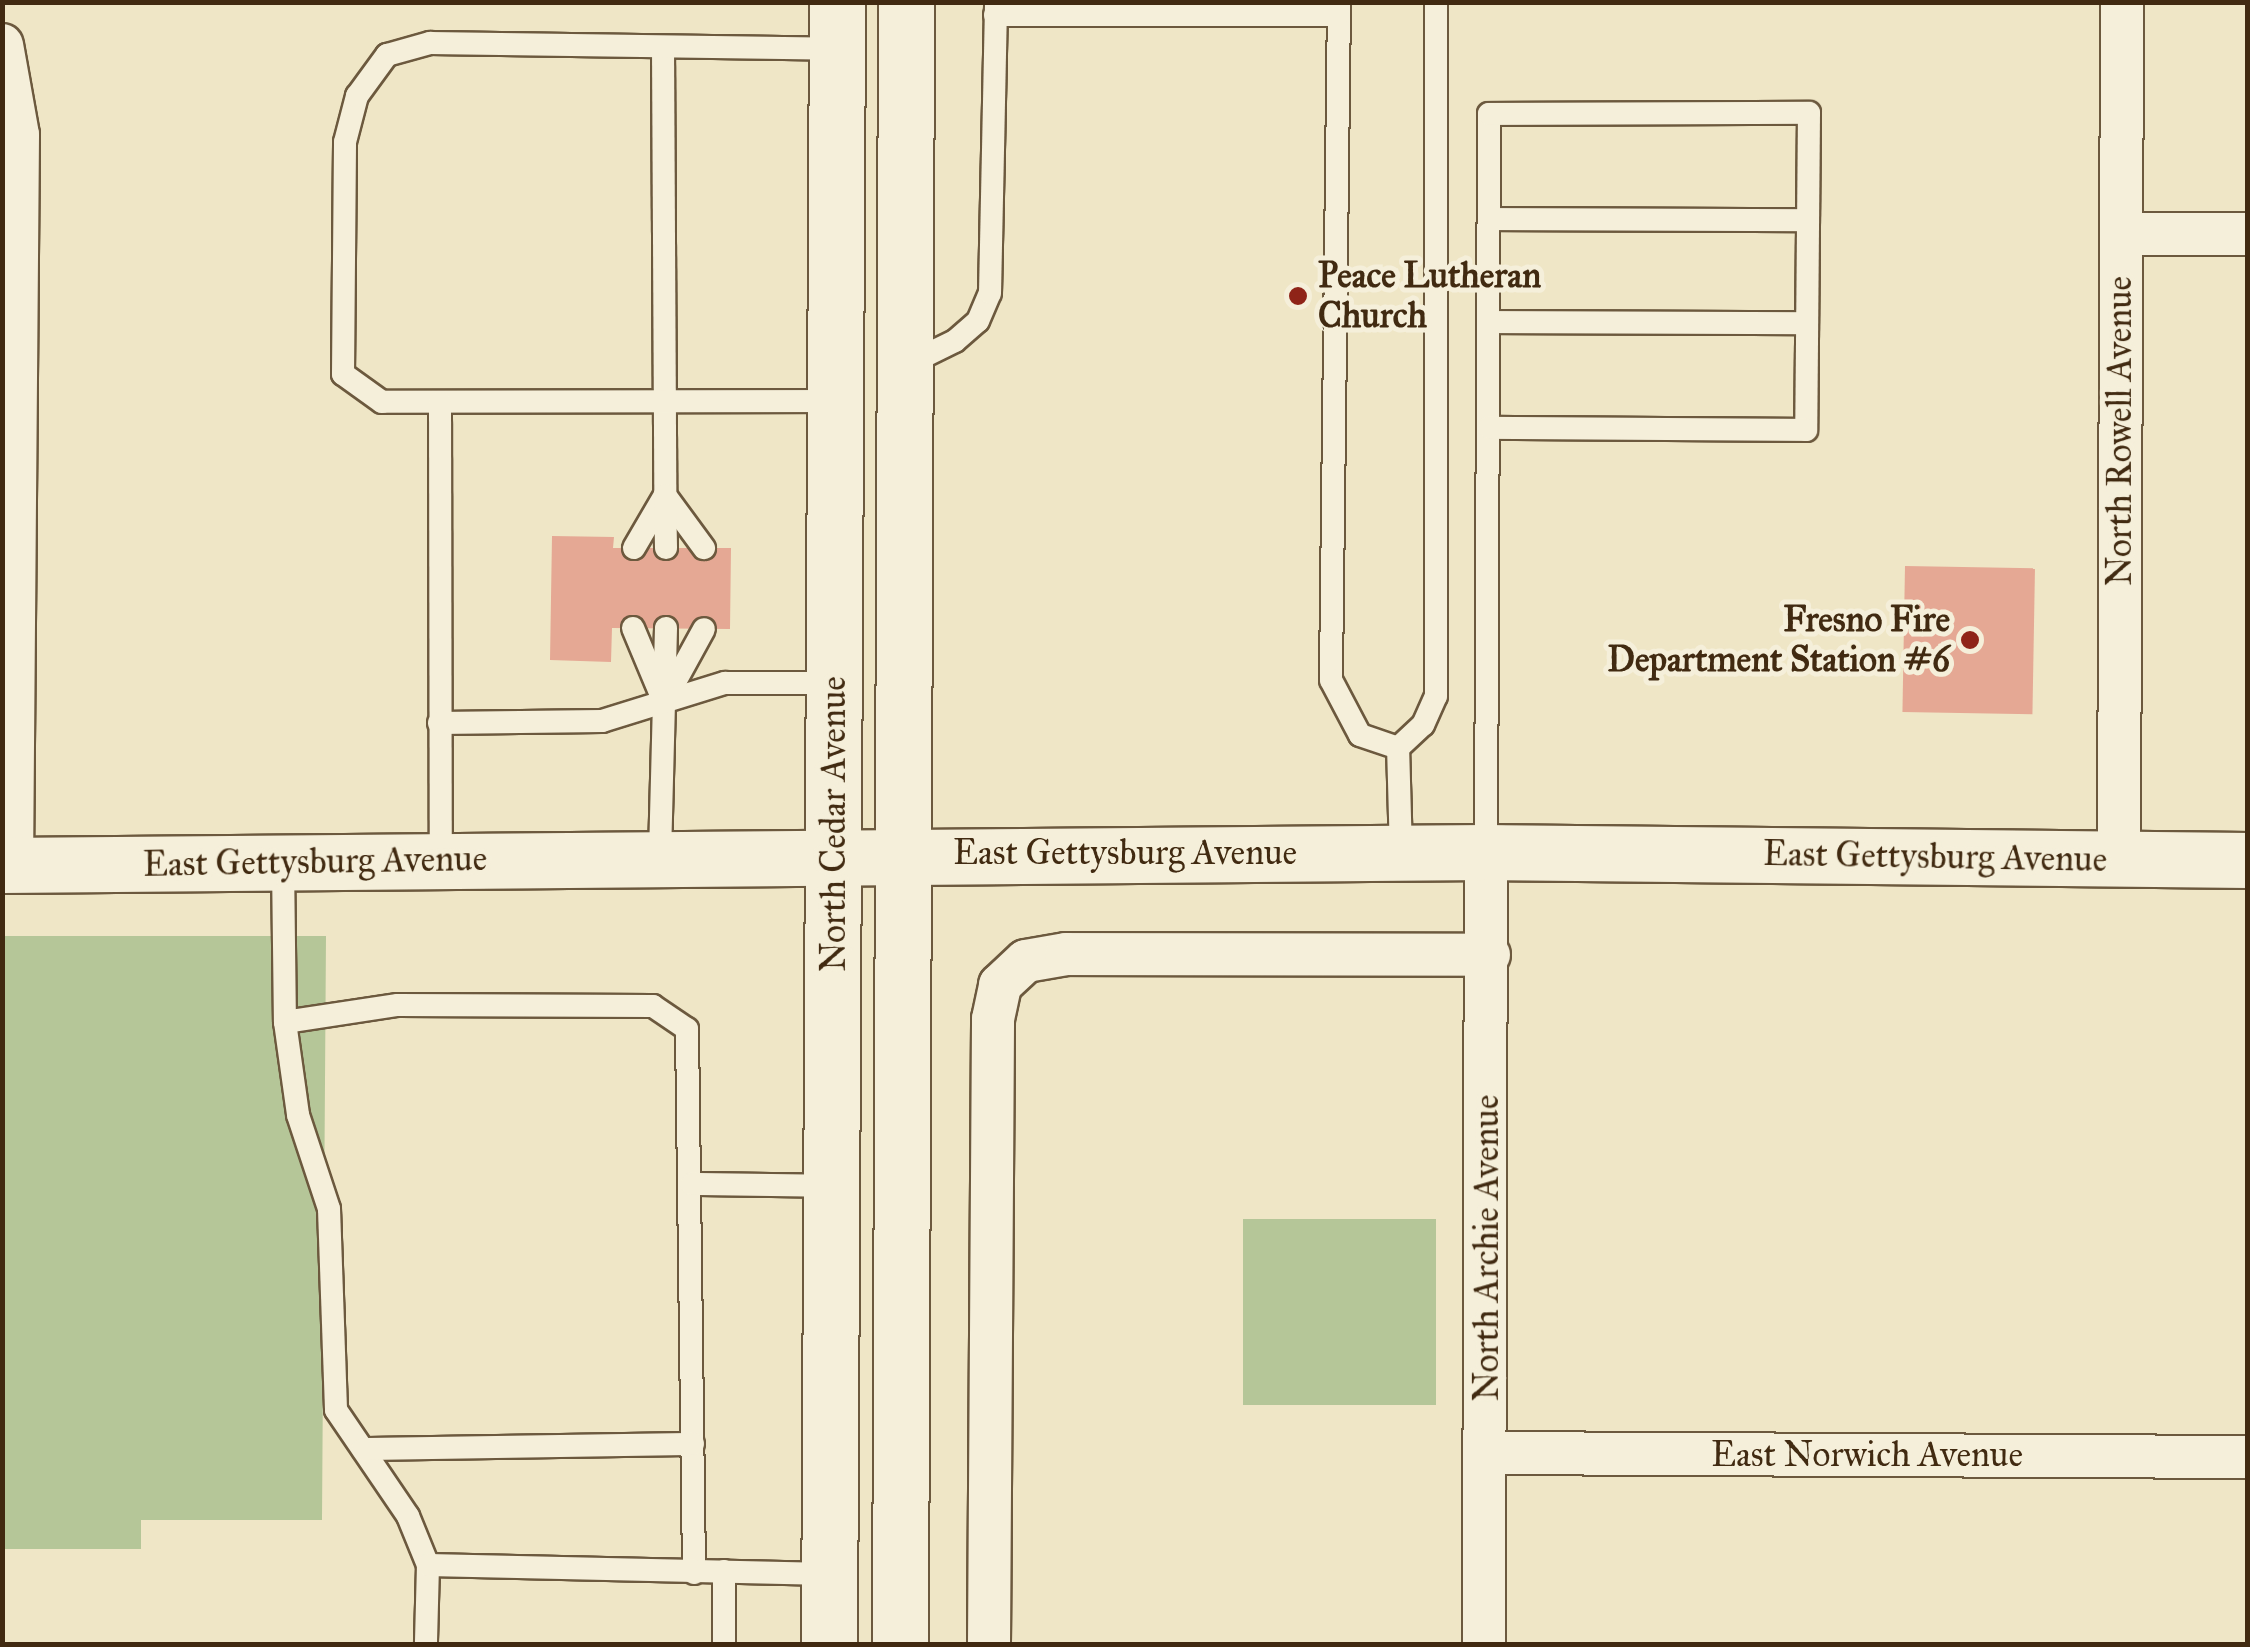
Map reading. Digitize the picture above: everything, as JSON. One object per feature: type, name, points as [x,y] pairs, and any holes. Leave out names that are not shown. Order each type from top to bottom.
[{"type":"main road","name":"North Cedar Avenue","points":[[900,1644],[906,2]]},
{"type":"main road","name":"North Cedar Avenue","points":[[829,1644],[837,26]]},
{"type":"main road","name":"East Gettysburg Avenue","points":[[7,865],[903,854],[1486,852],[2248,860]]},
{"type":"main road","points":[[829,1574],[859,1590],[870,1644]]},
{"type":"street","name":"North Rowell Avenue","points":[[2119,860],[2122,2]]},
{"type":"street","points":[[2,45],[18,135],[8,418],[7,865]]},
{"type":"street","points":[[2121,234],[2248,234]]},
{"type":"street","name":"North Archie Avenue","points":[[1484,1644],[1489,955],[1486,852]]},
{"type":"street","points":[[989,1644],[993,1019],[1000,985],[1026,961],[1066,954],[1489,955]]},
{"type":"street","name":"East Norwich Avenue","points":[[1486,1452],[2248,1456]]},
{"type":"lane","points":[[1398,748],[1424,725],[1436,696],[1436,2]]},
{"type":"lane","points":[[905,365],[956,341],[978,321],[990,293],[996,9],[1338,9],[1331,680],[1360,735],[1398,748]]},
{"type":"lane","points":[[836,400],[382,402],[344,374],[344,142],[357,96],[387,55],[430,43],[662,47],[837,26]]},
{"type":"lane","points":[[662,47],[666,548]]},
{"type":"lane","points":[[1486,852],[1488,114],[1809,113],[1806,430],[1489,428]]},
{"type":"lane","points":[[1489,219],[1808,220]]},
{"type":"lane","points":[[1490,322],[1806,323]]},
{"type":"lane","points":[[440,403],[441,861]]},
{"type":"lane","points":[[634,548],[665,495]]},
{"type":"lane","points":[[665,495],[704,548]]},
{"type":"lane","points":[[633,628],[664,702]]},
{"type":"lane","points":[[660,858],[666,628]]},
{"type":"lane","points":[[664,702],[704,629]]},
{"type":"lane","points":[[439,723],[602,721],[725,682],[834,682]]},
{"type":"lane","points":[[1398,748],[1401,853]]},
{"type":"lane","points":[[284,863],[284,1022],[298,1114],[329,1209],[336,1410],[408,1516],[428,1565],[426,1644]]},
{"type":"lane","points":[[284,1022],[398,1005],[652,1006],[687,1029],[692,1184],[694,1573]]},
{"type":"lane","points":[[692,1184],[832,1186]]},
{"type":"lane","points":[[363,1449],[693,1444]]},
{"type":"lane","points":[[428,1565],[829,1574]]},
{"type":"lane","points":[[724,1572],[724,1644]]},
{"type":"green space","points":[[2,936],[326,936],[322,1520],[141,1520],[141,1549],[3,1549]]},
{"type":"green space","points":[[1243,1219],[1436,1219],[1436,1405],[1243,1405]]},
{"type":"building","points":[[552,536],[614,537],[613,548],[731,548],[730,629],[612,628],[611,662],[550,660]]},
{"type":"building","name":"Fresno Fire Department Station #6","points":[[1905,566],[2035,568],[2032,714],[1902,712]]},
{"type":"place","name":"Peace Lutheran Church","points":[[1298,296]]},
{"type":"place","name":"Fresno Fire Department Station #6","points":[[1970,640]]}]
